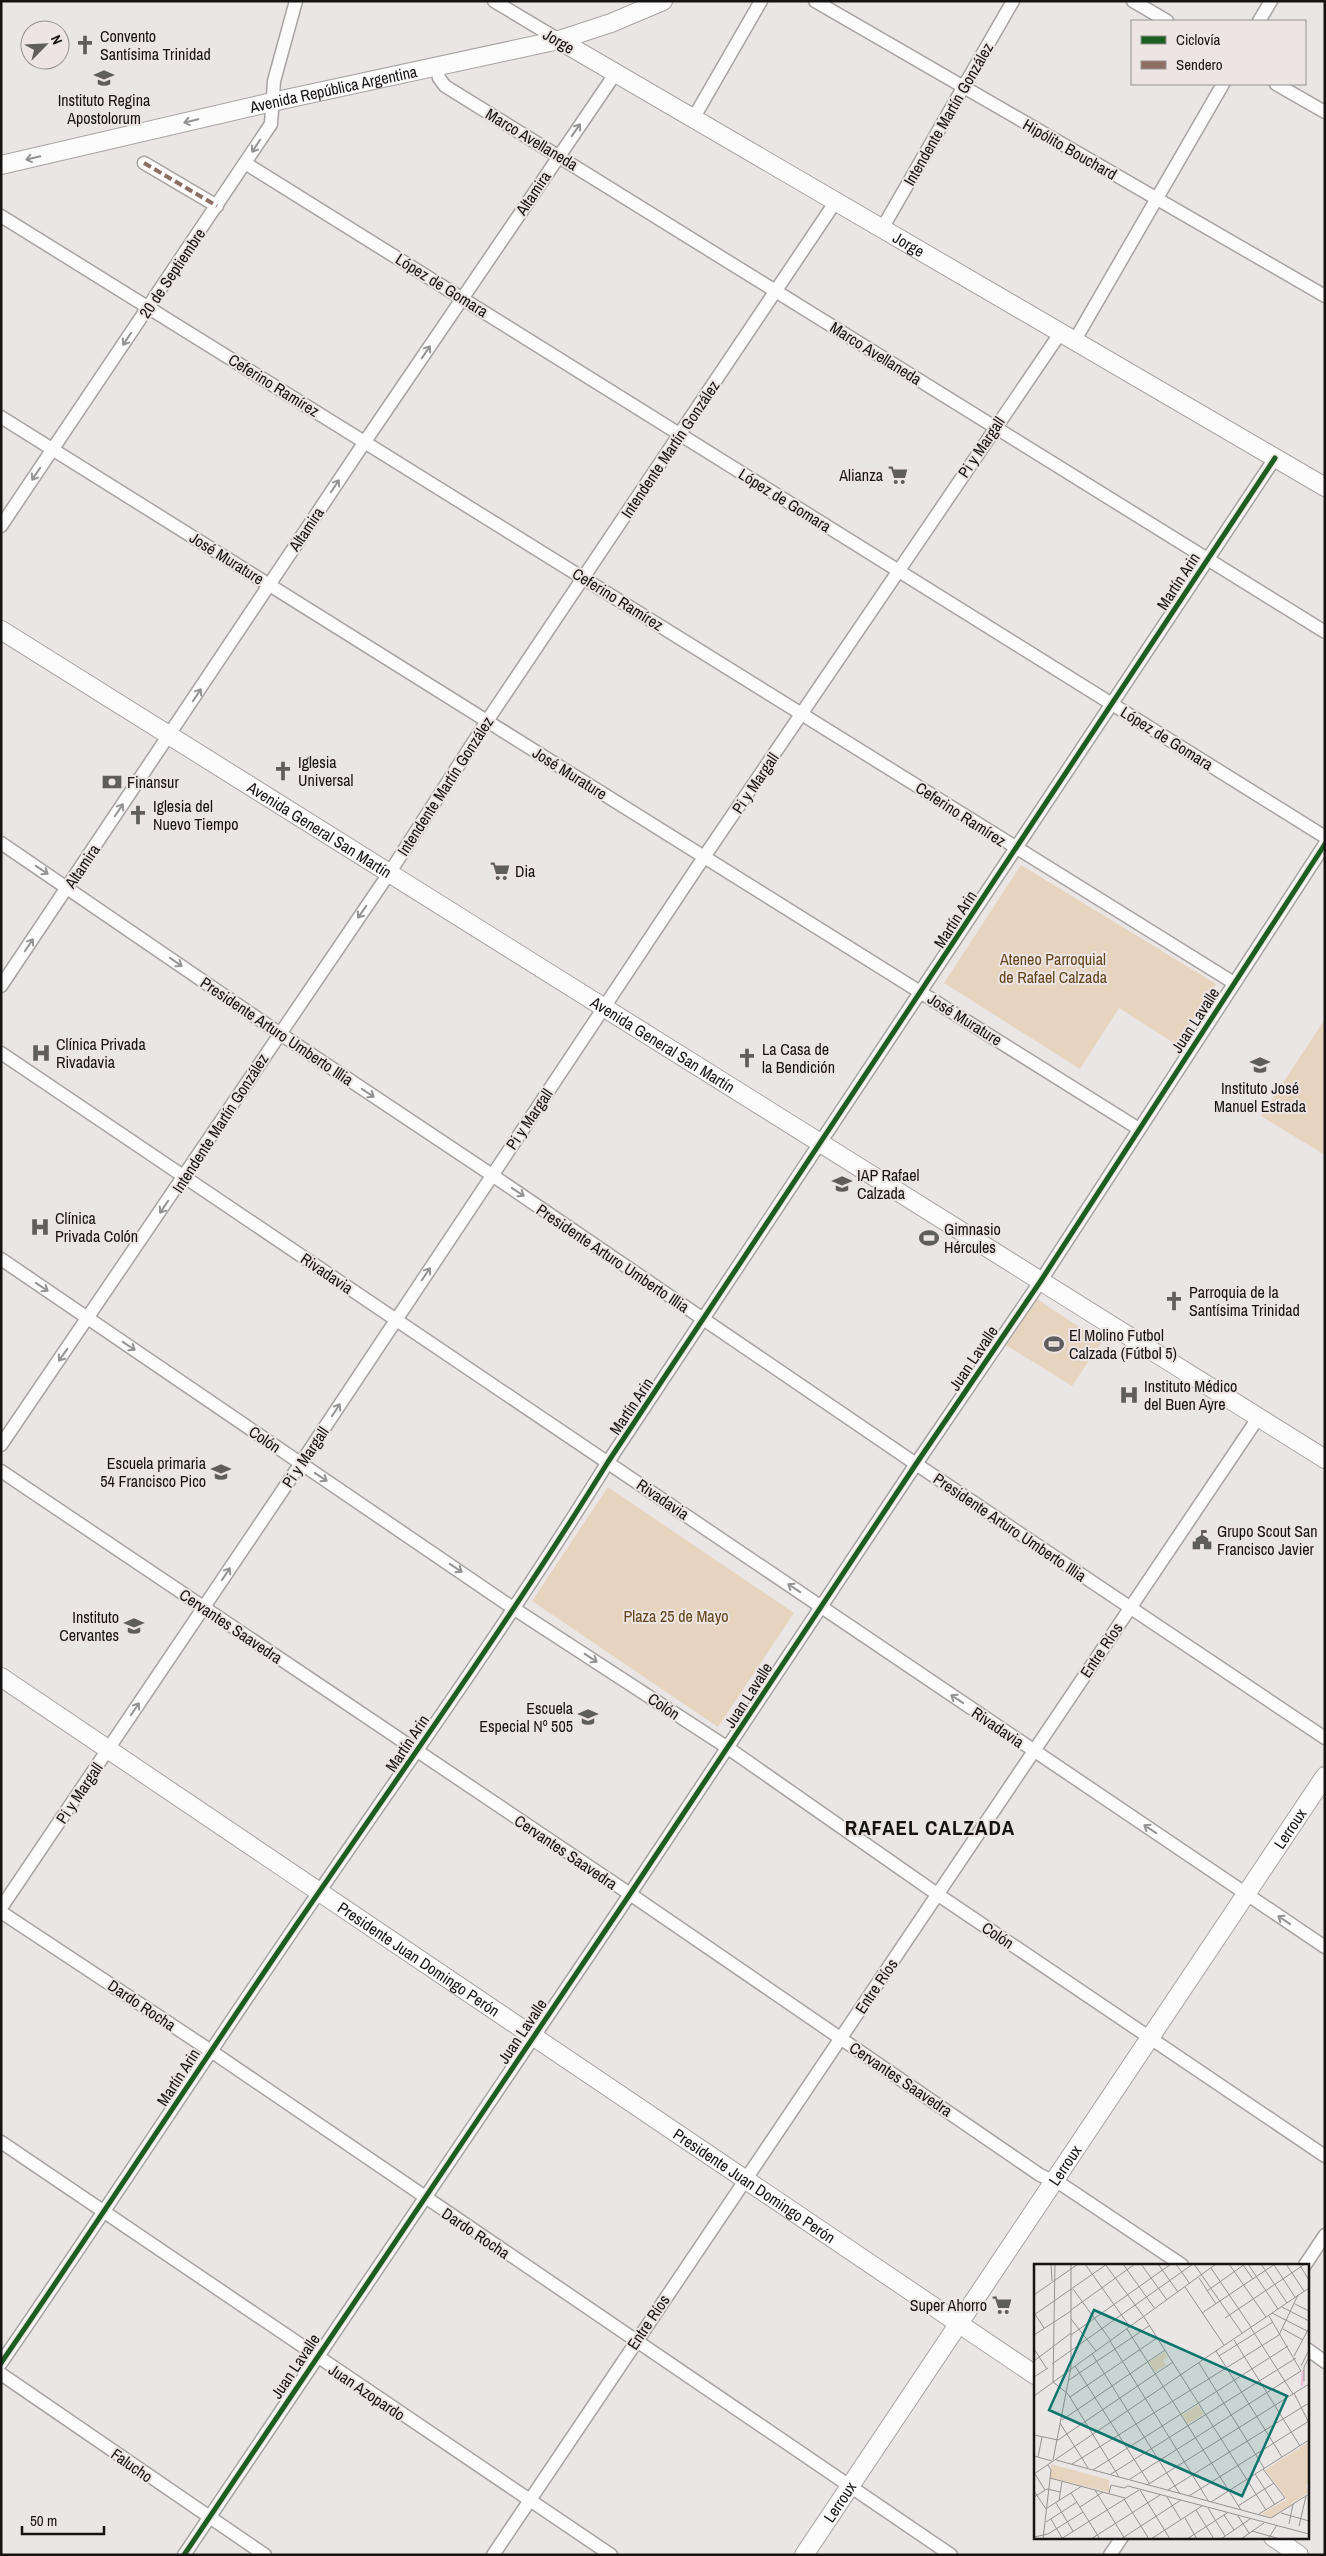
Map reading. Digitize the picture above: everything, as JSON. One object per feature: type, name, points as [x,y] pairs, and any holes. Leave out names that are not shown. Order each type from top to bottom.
[{"type":"street","name":"20 de Septiembre","points":[[1,526],[271,124],[274,81],[296,1]]},
{"type":"street","name":"Jorge","points":[[494,1],[615,74],[883,227],[1325,487]]},
{"type":"street","name":"Avenida República Argentina","points":[[1,165],[272,102],[558,40],[611,24],[663,1]]},
{"type":"street","points":[[693,119],[761,1]]},
{"type":"street","name":"Hipólito Bouchard","points":[[815,1],[1325,296]]},
{"type":"street","name":"Intendente Martín González","points":[[883,227],[1012,1]]},
{"type":"street","points":[[1133,1],[1165,20]]},
{"type":"street","points":[[1260,20],[1271,1]]},
{"type":"street","name":"Marco Avellaneda","points":[[437,66],[439,78],[444,86],[1325,632]]},
{"type":"street","name":"Altamira","points":[[1,986],[364,443],[615,74]]},
{"type":"street","name":"Pi y Margall","points":[[1,1910],[897,571],[995,428],[1068,336],[1157,199],[1222,85]]},
{"type":"street","points":[[1278,85],[1325,112]]},
{"type":"street","points":[[144,163],[216,206]]},
{"type":"street","name":"López de Gomara","points":[[245,163],[1325,837]]},
{"type":"street","name":"Intendente Martín González","points":[[1,1445],[89,1319],[278,1033],[390,872],[487,721],[836,201]]},
{"type":"street","name":"Ceferino Ramírez","points":[[1,216],[1234,983]]},
{"type":"street","name":"José Murature","points":[[1,417],[1139,1129]]},
{"type":"street","name":"Martín Arin","points":[[1,2363],[105,2212],[210,2051],[514,1608],[608,1462],[822,1143],[1015,848],[1275,458]]},
{"type":"street","name":"Avenida General San Martín","points":[[1,630],[605,1006],[1040,1282],[1325,1459]]},
{"type":"street","name":"Presidente Arturo Umberto Illia","points":[[1,843],[278,1033],[492,1175],[916,1464],[1325,1738]]},
{"type":"street","name":"Juan Lavalle","points":[[184,2555],[1040,1282],[1325,844]]},
{"type":"street","name":"Rivadavia","points":[[1,1053],[1325,1947]]},
{"type":"street","name":"Colón","points":[[1,1259],[514,1608],[728,1748],[937,1894],[1325,2156]]},
{"type":"street","name":"Entre Ríos","points":[[492,2555],[635,2340],[841,2038],[1258,1418]]},
{"type":"street","name":"Cervantes Saavedra","points":[[1,1471],[1053,2181],[1064,2186],[1181,2264]]},
{"type":"street","name":"Presidente Juan Domingo Perón","points":[[1,1677],[1034,2374]]},
{"type":"street","name":"Lerroux","points":[[804,2555],[1325,1776]]},
{"type":"street","name":"Dardo Rocha","points":[[1,1910],[951,2555]]},
{"type":"street","name":"Juan Azopardo","points":[[1,2142],[610,2555]]},
{"type":"street","points":[[1306,2264],[1325,2235]]},
{"type":"street","points":[[1308,2350],[1325,2362]]},
{"type":"street","name":"Falucho","points":[[1,2374],[264,2555]]},
{"type":"street","points":[[1110,2555],[1121,2538]]},
{"type":"street","points":[[1274,2538],[1299,2555]]},
{"type":"green space","name":"Ateneo Parroquial de Rafael Calzada","points":[[1021,865],[1216,984],[1177,1045],[1119,1008],[1080,1069],[944,983]]},
{"type":"green space","points":[[1325,1019],[1325,1155],[1261,1116]]},
{"type":"green space","name":"El Molino Futbol Calzada (Fútbol 5)","points":[[1037,1299],[1102,1342],[1072,1386],[1006,1345]]},
{"type":"green space","name":"Plaza 25 de Mayo","points":[[608,1487],[794,1613],[718,1727],[532,1601]]},
{"type":"marked path","points":[[144,163],[217,206]]},
{"type":"cycle path","points":[[1,2363],[533,1579],[608,1462],[1275,458]]},
{"type":"cycle path","points":[[184,2555],[1040,1282],[1325,844]]},
{"type":"place","name":"Convento Santísima Trinidad","points":[[85,45]]},
{"type":"place","name":"Instituto Regina Apostolorum","points":[[104,78]]},
{"type":"place","name":"Alianza","points":[[898,475]]},
{"type":"place","name":"Iglesia Universal","points":[[283,771]]},
{"type":"place","name":"Finansur","points":[[112,782]]},
{"type":"place","name":"Iglesia del Nuevo Tiempo","points":[[138,815]]},
{"type":"place","name":"Dia","points":[[500,871]]},
{"type":"place","name":"Clínica Privada Rivadavia","points":[[41,1053]]},
{"type":"place","name":"La Casa de la Bendición","points":[[747,1058]]},
{"type":"place","name":"Instituto José Manuel Estrada","points":[[1260,1065]]},
{"type":"place","name":"IAP Rafael Calzada","points":[[842,1184]]},
{"type":"place","name":"Clínica Privada Colón","points":[[40,1227]]},
{"type":"place","name":"Gimnasio Hércules","points":[[929,1238]]},
{"type":"place","name":"Parroquia de la Santísima Trinidad","points":[[1174,1301]]},
{"type":"place","name":"El Molino Futbol Calzada (Fútbol 5)","points":[[1054,1344]]},
{"type":"place","name":"Instituto Médico del Buen Ayre","points":[[1129,1395]]},
{"type":"place","name":"Escuela primaria 54 Francisco Pico","points":[[221,1472]]},
{"type":"place","name":"Grupo Scout San Francisco Javier","points":[[1202,1540]]},
{"type":"place","name":"Instituto Cervantes","points":[[134,1626]]},
{"type":"place","name":"Escuela Especial Nº 505","points":[[588,1717]]},
{"type":"place","name":"Super Ahorro","points":[[1002,2305]]},
{"type":"district","name":"RAFAEL CALZADA","points":[[930,1828]]}]
